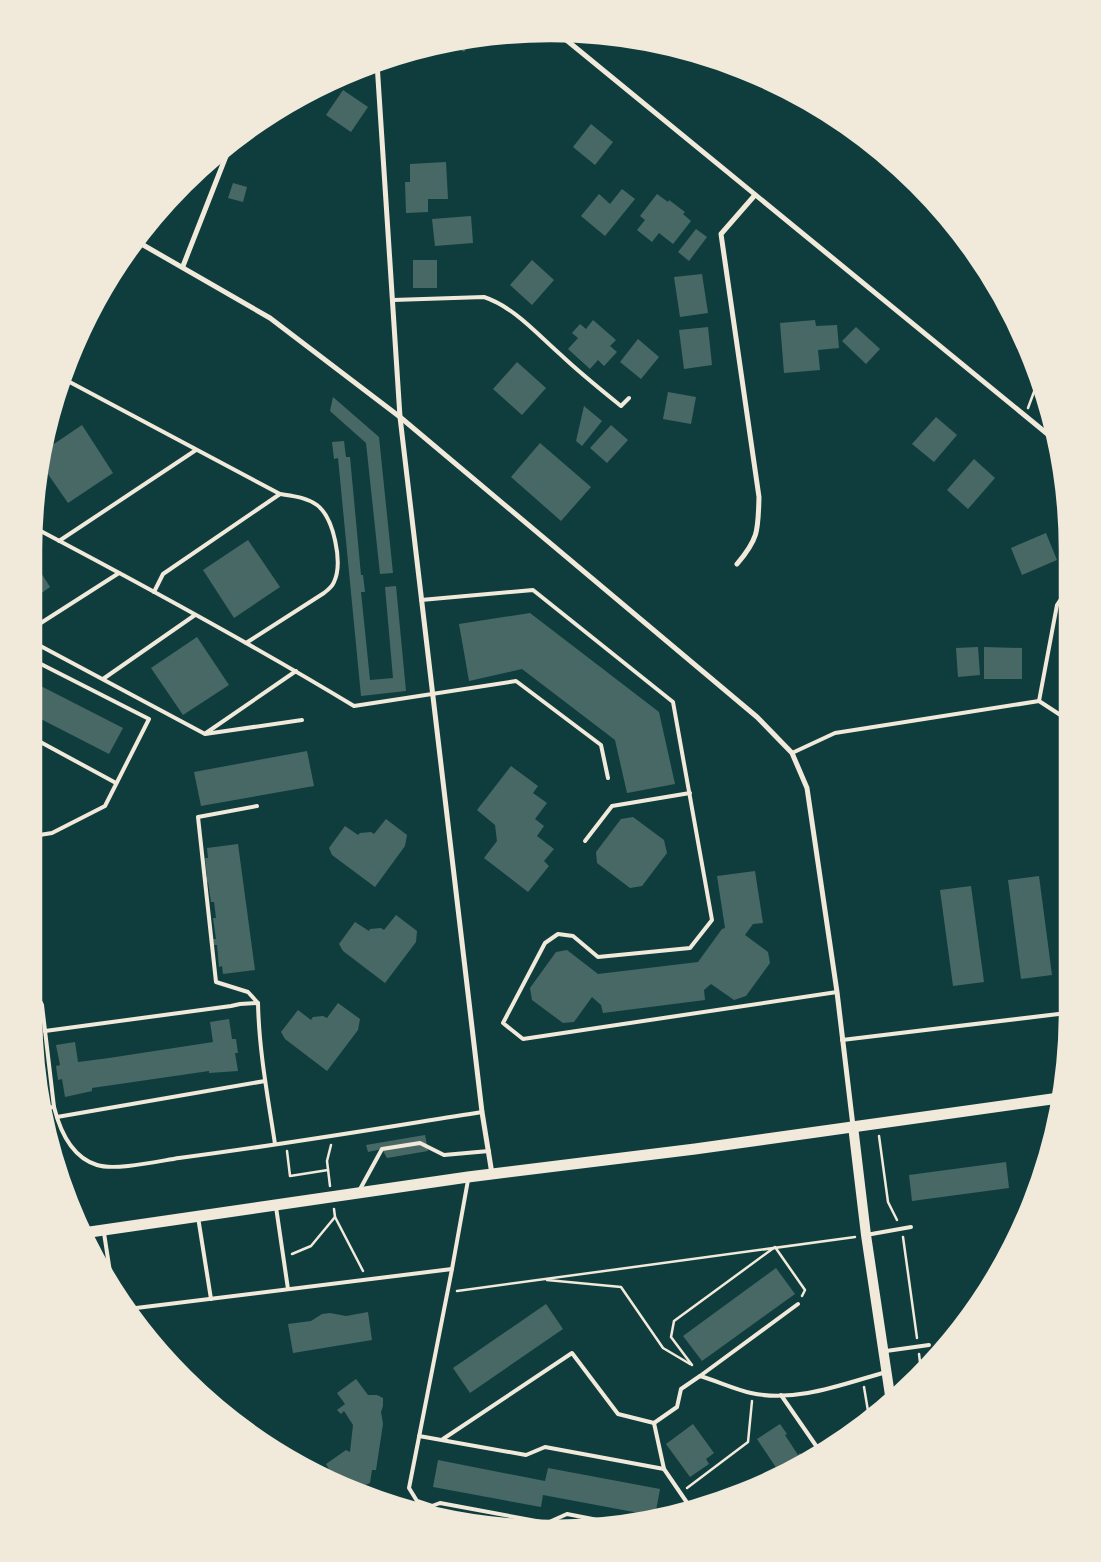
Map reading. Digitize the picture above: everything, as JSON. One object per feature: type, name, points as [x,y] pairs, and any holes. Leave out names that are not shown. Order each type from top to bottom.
[{"type":"main road","points":[[92,1232],[468,1177],[704,1147],[1052,1099]]},
{"type":"main road","points":[[853,1126],[866,1235],[889,1392]]},
{"type":"street","points":[[568,42],[1045,432]]},
{"type":"street","points":[[378,72],[400,417],[482,1112],[492,1174]]},
{"type":"street","points":[[183,266],[225,159]]},
{"type":"street","points":[[737,564],[750,548],[758,529],[759,497],[721,234],[755,195]]},
{"type":"street","points":[[143,245],[183,266],[270,318],[400,417],[757,716],[792,753],[807,788],[837,992],[853,1126]]},
{"type":"lane","points":[[393,300],[484,296],[498,302],[514,313],[620,406],[629,398]]},
{"type":"lane","points":[[70,382],[280,494],[310,500],[322,509],[330,522],[334,537],[337,562],[336,576],[332,586],[246,643]]},
{"type":"lane","points":[[59,541],[196,450]]},
{"type":"lane","points":[[154,592],[162,574],[280,494]]},
{"type":"lane","points":[[42,532],[246,643],[354,706],[516,681],[601,745],[608,778]]},
{"type":"lane","points":[[41,622],[119,573]]},
{"type":"lane","points":[[421,600],[533,590],[673,702],[712,920],[690,948],[598,957],[573,936],[558,934],[545,943],[503,1023],[523,1039],[837,992]]},
{"type":"lane","points":[[1039,701],[1057,605],[1060,600]]},
{"type":"lane","points":[[103,679],[195,615]]},
{"type":"lane","points":[[41,647],[204,734],[302,720]]},
{"type":"lane","points":[[41,665],[149,719],[105,806],[52,833],[41,835]]},
{"type":"lane","points":[[204,734],[296,671]]},
{"type":"lane","points":[[792,753],[835,733],[1039,701],[1060,714]]},
{"type":"lane","points":[[41,743],[116,783]]},
{"type":"lane","points":[[585,841],[612,806],[690,793]]},
{"type":"lane","points":[[257,806],[198,817],[216,982],[248,992],[258,1004],[258,1022],[265,1081],[275,1144]]},
{"type":"lane","points":[[41,1003],[54,1107],[57,1117],[71,1147],[83,1159],[97,1165],[110,1167],[286,1143],[482,1112]]},
{"type":"lane","points":[[45,1031],[240,1004],[258,1004]]},
{"type":"lane","points":[[842,1040],[1060,1014]]},
{"type":"lane","points":[[57,1117],[265,1081]]},
{"type":"lane","points":[[358,1193],[382,1150],[420,1143],[444,1155],[489,1151]]},
{"type":"lane","points":[[468,1177],[448,1292],[409,1488],[417,1502],[432,1506],[440,1503],[534,1521]]},
{"type":"lane","points":[[276,1205],[288,1289]]},
{"type":"lane","points":[[198,1217],[211,1298]]},
{"type":"lane","points":[[866,1235],[911,1227]]},
{"type":"lane","points":[[104,1230],[109,1266]]},
{"type":"lane","points":[[136,1308],[452,1269]]},
{"type":"lane","points":[[443,1439],[572,1353],[618,1414],[654,1423],[677,1407],[681,1389],[798,1304]]},
{"type":"lane","points":[[883,1351],[929,1345]]},
{"type":"lane","points":[[700,1376],[752,1393],[781,1395],[807,1394],[886,1372]]},
{"type":"lane","points":[[781,1395],[816,1446]]},
{"type":"lane","points":[[654,1423],[664,1470],[686,1502]]},
{"type":"lane","points":[[420,1436],[526,1455],[545,1447],[664,1470]]},
{"type":"lane","points":[[552,1521],[567,1514],[593,1519]]},
{"type":"path","points":[[1025,416],[1034,391]]},
{"type":"path","points":[[877,1122],[888,1202],[902,1230],[920,1362]]},
{"type":"path","points":[[333,1136],[327,1161],[335,1217],[367,1279]]},
{"type":"path","points":[[286,1143],[290,1176],[328,1170]]},
{"type":"path","points":[[283,1257],[311,1246],[335,1217]]},
{"type":"path","points":[[448,1292],[866,1235]]},
{"type":"path","points":[[775,1247],[806,1290],[798,1304]]},
{"type":"path","points":[[700,1376],[671,1338],[674,1321],[775,1247]]},
{"type":"path","points":[[540,1279],[621,1287],[663,1348],[692,1366]]},
{"type":"path","points":[[863,1379],[868,1410]]},
{"type":"path","points":[[680,1493],[748,1442],[752,1393]]},
{"type":"building","points":[[343,90],[368,107],[351,132],[326,115]]},
{"type":"building","points":[[591,124],[613,142],[595,165],[573,147]]},
{"type":"building","points":[[446,162],[448,199],[428,199],[428,212],[406,213],[405,182],[410,182],[410,164]]},
{"type":"building","points":[[233,183],[247,187],[243,202],[228,198]]},
{"type":"building","points":[[622,189],[635,199],[605,236],[581,216],[599,194],[610,204]]},
{"type":"building","points":[[657,194],[685,212],[683,214],[691,221],[673,244],[659,233],[652,242],[637,230],[645,220],[640,216]]},
{"type":"building","points":[[471,216],[473,243],[435,246],[432,219]]},
{"type":"building","points":[[696,229],[707,237],[689,261],[678,252]]},
{"type":"building","points":[[413,260],[437,260],[437,288],[413,288]]},
{"type":"building","points":[[532,260],[554,280],[532,305],[510,285]]},
{"type":"building","points":[[702,274],[708,313],[680,317],[674,277]]},
{"type":"building","points":[[593,320],[616,340],[610,346],[617,352],[604,366],[598,360],[590,369],[568,349],[578,338],[572,333],[580,324],[586,329]]},
{"type":"building","points":[[815,320],[816,326],[837,325],[839,348],[818,350],[820,370],[784,373],[780,323]]},
{"type":"building","points":[[708,327],[712,365],[684,369],[679,330]]},
{"type":"building","points":[[856,327],[880,349],[866,364],[842,341]]},
{"type":"building","points":[[638,339],[659,357],[641,379],[620,362]]},
{"type":"building","points":[[517,362],[546,388],[522,415],[493,389]]},
{"type":"building","points":[[668,392],[696,397],[691,424],[663,419]]},
{"type":"building","points":[[333,397],[379,437],[393,573],[380,574],[366,443],[330,411]]},
{"type":"building","points":[[584,406],[602,421],[582,446],[576,441]]},
{"type":"building","points":[[936,417],[957,435],[934,462],[912,444]]},
{"type":"building","points":[[82,425],[113,473],[68,503],[48,474],[53,445]]},
{"type":"building","points":[[611,425],[628,440],[607,463],[590,448]]},
{"type":"building","points":[[344,441],[346,457],[350,457],[361,575],[363,575],[365,592],[361,592],[370,680],[393,678],[385,587],[396,586],[406,691],[361,696],[338,458],[334,459],[332,442]]},
{"type":"building","points":[[540,443],[591,487],[561,521],[511,477]]},
{"type":"building","points":[[974,459],[995,478],[968,509],[947,490]]},
{"type":"building","points":[[1046,533],[1057,560],[1022,575],[1011,548]]},
{"type":"building","points":[[248,540],[280,587],[234,618],[203,570]]},
{"type":"building","points":[[41,573],[50,587],[41,593]]},
{"type":"building","points":[[530,613],[659,712],[675,784],[627,793],[615,740],[522,669],[469,681],[459,624]]},
{"type":"building","points":[[197,637],[229,685],[183,715],[151,668]]},
{"type":"building","points":[[978,647],[980,675],[958,677],[956,648]]},
{"type":"building","points":[[984,647],[1022,648],[1022,679],[984,679]]},
{"type":"building","points":[[41,686],[123,728],[109,754],[41,719]]},
{"type":"building","points":[[307,751],[314,786],[201,806],[194,772]]},
{"type":"building","points":[[511,766],[538,786],[533,793],[547,803],[535,819],[544,826],[537,836],[554,849],[544,861],[549,866],[528,892],[484,858],[497,841],[495,825],[477,810]]},
{"type":"building","points":[[633,817],[664,840],[667,853],[642,886],[630,888],[597,863],[596,852],[621,819]]},
{"type":"building","points":[[386,819],[407,835],[405,846],[375,887],[332,855],[329,848],[345,826],[358,835],[371,832],[374,834]]},
{"type":"building","points":[[238,844],[255,970],[223,974],[222,966],[219,967],[217,945],[214,945],[213,939],[216,939],[213,918],[216,918],[214,902],[211,902],[208,882],[206,883],[205,858],[208,858],[207,848]]},
{"type":"building","points":[[755,871],[763,923],[753,924],[745,935],[768,952],[770,963],[746,996],[734,1000],[711,984],[704,990],[705,1000],[603,1013],[601,1005],[592,997],[574,1022],[563,1023],[532,1000],[530,988],[556,952],[567,950],[598,974],[698,962],[722,929],[725,928],[717,876]]},
{"type":"building","points":[[1039,876],[1052,975],[1021,979],[1008,880]]},
{"type":"building","points":[[971,886],[984,982],[953,986],[940,890]]},
{"type":"building","points":[[396,915],[417,931],[416,942],[385,983],[343,951],[339,944],[355,922],[369,931],[370,929],[381,928],[384,930]]},
{"type":"building","points":[[338,1003],[360,1019],[358,1030],[327,1071],[285,1039],[281,1032],[298,1010],[311,1020],[313,1017],[323,1016],[327,1018]]},
{"type":"building","points":[[229,1019],[232,1039],[236,1039],[238,1053],[235,1053],[238,1071],[209,1073],[209,1071],[92,1088],[92,1091],[65,1097],[62,1079],[58,1080],[56,1066],[60,1065],[56,1045],[75,1042],[78,1062],[109,1058],[213,1042],[210,1022]]},
{"type":"building","points":[[425,1135],[428,1151],[387,1158],[382,1149],[368,1152],[366,1145]]},
{"type":"building","points":[[1006,1162],[1009,1188],[912,1201],[909,1175]]},
{"type":"building","points":[[776,1268],[795,1294],[702,1361],[683,1336]]},
{"type":"building","points":[[546,1304],[563,1329],[470,1393],[453,1368]]},
{"type":"building","points":[[368,1312],[372,1340],[293,1353],[288,1324],[311,1321],[322,1314],[330,1313],[346,1316]]},
{"type":"building","points":[[356,1379],[368,1395],[377,1395],[383,1398],[381,1412],[383,1424],[376,1470],[372,1470],[370,1483],[365,1485],[329,1470],[326,1464],[346,1450],[350,1452],[353,1425],[344,1411],[341,1414],[337,1410],[345,1404],[337,1393]]},
{"type":"building","points":[[693,1424],[714,1453],[706,1459],[709,1464],[690,1477],[666,1444]]},
{"type":"building","points":[[780,1424],[798,1455],[800,1453],[801,1455],[776,1468],[757,1439]]},
{"type":"building","points":[[438,1460],[545,1481],[548,1468],[660,1489],[656,1509],[638,1513],[543,1495],[541,1507],[433,1487]]}]
